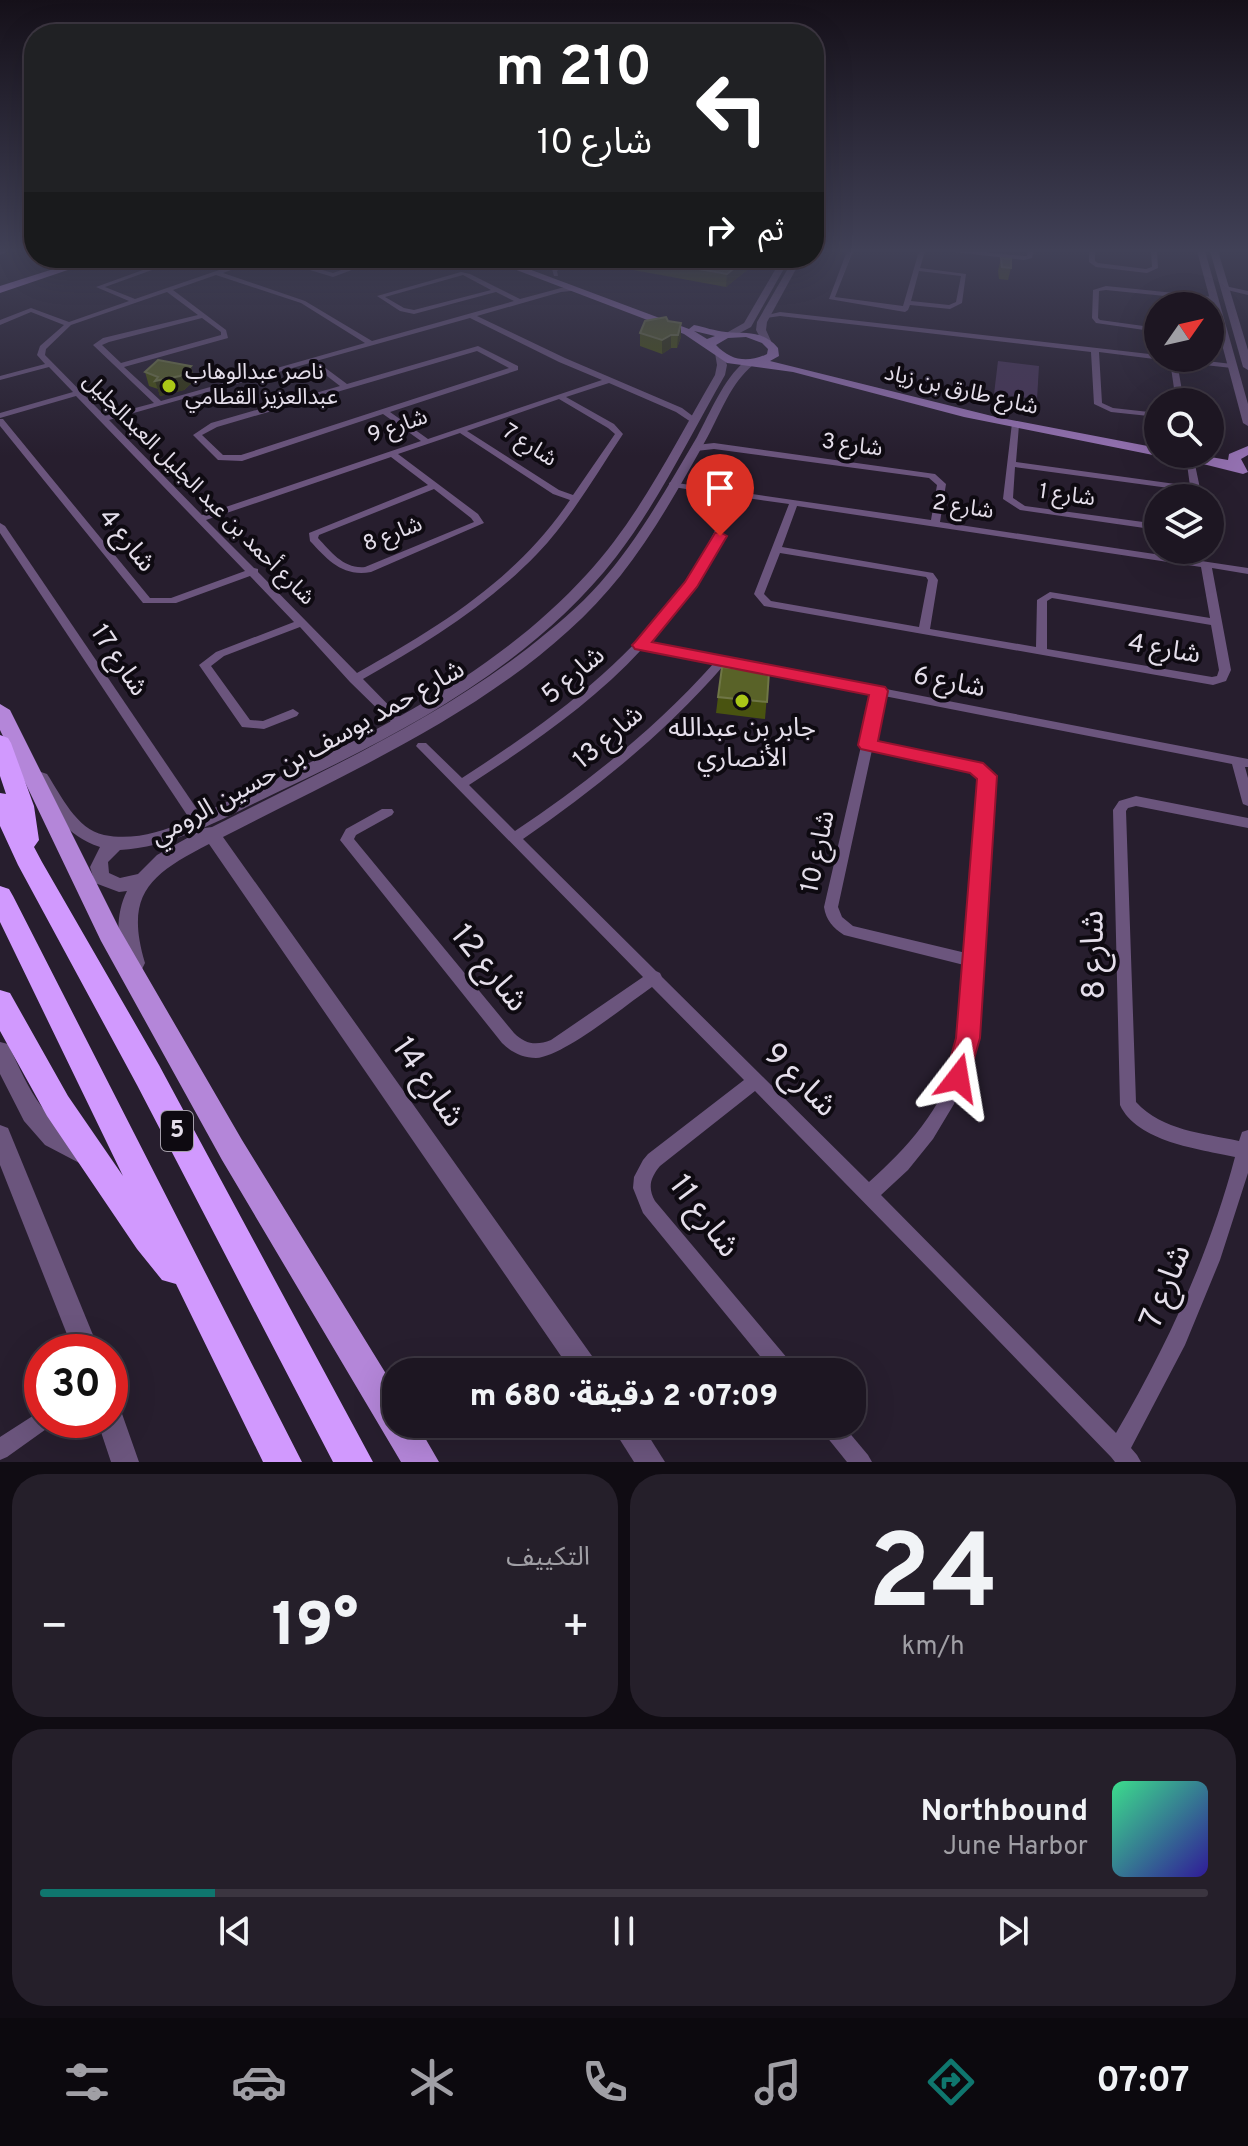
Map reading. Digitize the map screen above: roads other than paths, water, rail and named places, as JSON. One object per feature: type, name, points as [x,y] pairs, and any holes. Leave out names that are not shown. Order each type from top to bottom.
[{"type":"highway","points":[[11,746],[31,865]]},
{"type":"highway","name":"5","points":[[0,801],[31,865],[148,1075],[354,1462]]},
{"type":"highway","name":"5","points":[[0,896],[283,1462]]},
{"type":"highway","name":"5","points":[[0,1002],[36,1070],[91,1158],[202,1302]]},
{"type":"main road","points":[[655,319],[688,332],[714,351]]},
{"type":"main road","points":[[671,319],[699,330],[729,334]]},
{"type":"main road","points":[[714,351],[713,339],[729,334]]},
{"type":"main road","name":"شارع طارق بن زياد","points":[[729,334],[752,335],[795,362],[860,381],[1083,436]]},
{"type":"main road","points":[[753,363],[773,356],[770,344]]},
{"type":"main road","name":"شارع طارق بن زياد","points":[[714,351],[733,362],[787,366],[898,398],[1015,425],[1144,444]]},
{"type":"main road","name":"شارع طارق بن زياد","points":[[1109,440],[1144,449]]},
{"type":"main road","points":[[1224,452],[1245,451]]},
{"type":"main road","points":[[1244,470],[1233,459],[1245,451]]},
{"type":"main road","points":[[1224,465],[1244,470]]},
{"type":"main road","points":[[0,710],[11,746],[110,934],[232,1150],[382,1398]]},
{"type":"main road","points":[[406,1438],[421,1462]]},
{"type":"street","points":[[56,319],[69,324]]},
{"type":"street","name":"شارع أحمد بن عبد الجليل العبدالجليل","points":[[83,319],[69,324],[41,350],[42,357],[399,723]]},
{"type":"street","points":[[160,404],[97,348],[99,342],[190,319]]},
{"type":"street","points":[[118,366],[225,336],[224,331],[208,319]]},
{"type":"street","points":[[331,319],[371,344]]},
{"type":"street","points":[[105,419],[460,319]]},
{"type":"street","points":[[479,319],[609,380],[679,410],[697,414]]},
{"type":"street","points":[[729,334],[748,325],[751,319]]},
{"type":"street","points":[[765,319],[761,328],[770,344]]},
{"type":"street","points":[[824,319],[1144,356]]},
{"type":"street","points":[[899,328],[902,319]]},
{"type":"street","points":[[1096,319],[1144,328]]},
{"type":"street","points":[[1234,319],[1248,367]]},
{"type":"street","points":[[1224,324],[1236,326]]},
{"type":"street","points":[[1224,335],[1248,423]]},
{"type":"street","points":[[474,348],[486,350],[515,368],[236,459],[219,457],[197,435],[210,426],[345,386],[474,348]]},
{"type":"street","points":[[1095,350],[1098,404],[1111,410],[1144,414]]},
{"type":"street","name":"شارع حمد يوسف بن حسين الرومي","points":[[11,746],[77,829],[92,838],[117,843],[156,839],[205,827],[392,744],[428,724],[501,676],[581,611],[631,553],[673,484],[704,444],[722,368],[714,351]]},
{"type":"street","points":[[311,361],[345,386]]},
{"type":"street","name":"شارع حمد يوسف بن حسين الرومي","points":[[144,991],[128,943],[126,925],[129,907],[143,880],[205,827],[399,723],[482,672],[565,604],[623,539],[697,414],[737,373],[753,363]]},
{"type":"street","points":[[0,378],[49,365]]},
{"type":"street","points":[[1224,365],[1232,366]]},
{"type":"street","name":"شارع 9","points":[[202,518],[609,380]]},
{"type":"street","name":"شارع 4","points":[[78,393],[0,419],[147,601],[172,601],[254,571]]},
{"type":"street","points":[[354,679],[427,638],[500,584],[535,551],[574,499],[619,434],[611,426],[559,396]]},
{"type":"street","points":[[385,412],[426,441]]},
{"type":"street","name":"شارع 1","points":[[1015,425],[1008,499],[1017,506],[1144,525]]},
{"type":"street","name":"شارع 7","points":[[460,430],[556,492],[574,499]]},
{"type":"street","name":"شارع 3","points":[[704,444],[932,476],[942,484],[935,524]]},
{"type":"street","name":"شارع 8","points":[[391,453],[477,518],[479,524],[360,571],[345,569],[312,538],[322,528],[434,486]]},
{"type":"street","name":"شارع 1","points":[[1012,464],[1144,485]]},
{"type":"street","name":"شارع 2","points":[[673,484],[1248,571]]},
{"type":"street","name":"شارع 5","points":[[462,784],[547,727],[641,645],[700,572],[720,536],[737,494]]},
{"type":"street","name":"شارع 4","points":[[794,502],[759,594],[765,602],[1216,680],[1222,678],[1225,670],[1206,565]]},
{"type":"street","name":"شارع 17","points":[[0,526],[205,827]]},
{"type":"street","points":[[776,549],[929,575],[933,580],[924,631]]},
{"type":"street","points":[[578,592],[583,597],[594,598]]},
{"type":"street","name":"شارع 4","points":[[1041,651],[1042,600],[1050,595],[1215,622]]},
{"type":"street","points":[[565,604],[581,611]]},
{"type":"street","points":[[293,713],[264,725],[246,724],[205,665],[220,654],[303,622]]},
{"type":"street","name":"شارع 6","points":[[641,645],[1242,762]]},
{"type":"street","name":"شارع 13","points":[[516,837],[624,759],[683,704],[721,661]]},
{"type":"street","name":"شارع 10","points":[[879,691],[831,907],[833,917],[849,931],[973,961]]},
{"type":"street","points":[[392,744],[422,746],[428,724]]},
{"type":"street","points":[[868,745],[976,767],[986,775],[968,1038],[950,1097],[921,1145],[869,1194]]},
{"type":"street","name":"شارع 9","points":[[422,746],[655,977],[1124,1456]]},
{"type":"street","points":[[1242,762],[1248,801]]},
{"type":"street","name":"شارع 8","points":[[1247,1145],[1156,1127],[1138,1117],[1128,1105],[1119,810],[1124,804],[1136,801],[1248,823]]},
{"type":"street","name":"شارع 12","points":[[387,812],[351,832],[347,840],[508,1038],[520,1048],[541,1051],[557,1045],[655,977]]},
{"type":"street","name":"شارع 14","points":[[205,827],[578,1358]]},
{"type":"street","points":[[117,843],[101,858],[98,869],[102,878],[119,885],[143,880]]},
{"type":"street","points":[[0,1051],[34,1119],[65,1146],[91,1158]]},
{"type":"street","name":"شارع 11","points":[[756,1080],[654,1160],[643,1174],[641,1190],[649,1207],[774,1358]]},
{"type":"street","points":[[0,1136],[80,1334]]},
{"type":"street","name":"شارع 7","points":[[1124,1456],[1182,1330],[1217,1243],[1247,1145]]},
{"type":"street","points":[[0,1450],[24,1433]]},
{"type":"street","points":[[117,1438],[125,1462]]},
{"type":"street","points":[[634,1438],[651,1462]]},
{"type":"street","points":[[841,1438],[861,1462]]},
{"type":"place","name":"ناصر عبدالوهاب عبدالعزيز القطامي","points":[[169,386]]},
{"type":"place","name":"جابر بن عبدالله الأنصاري","points":[[742,701]]}]
